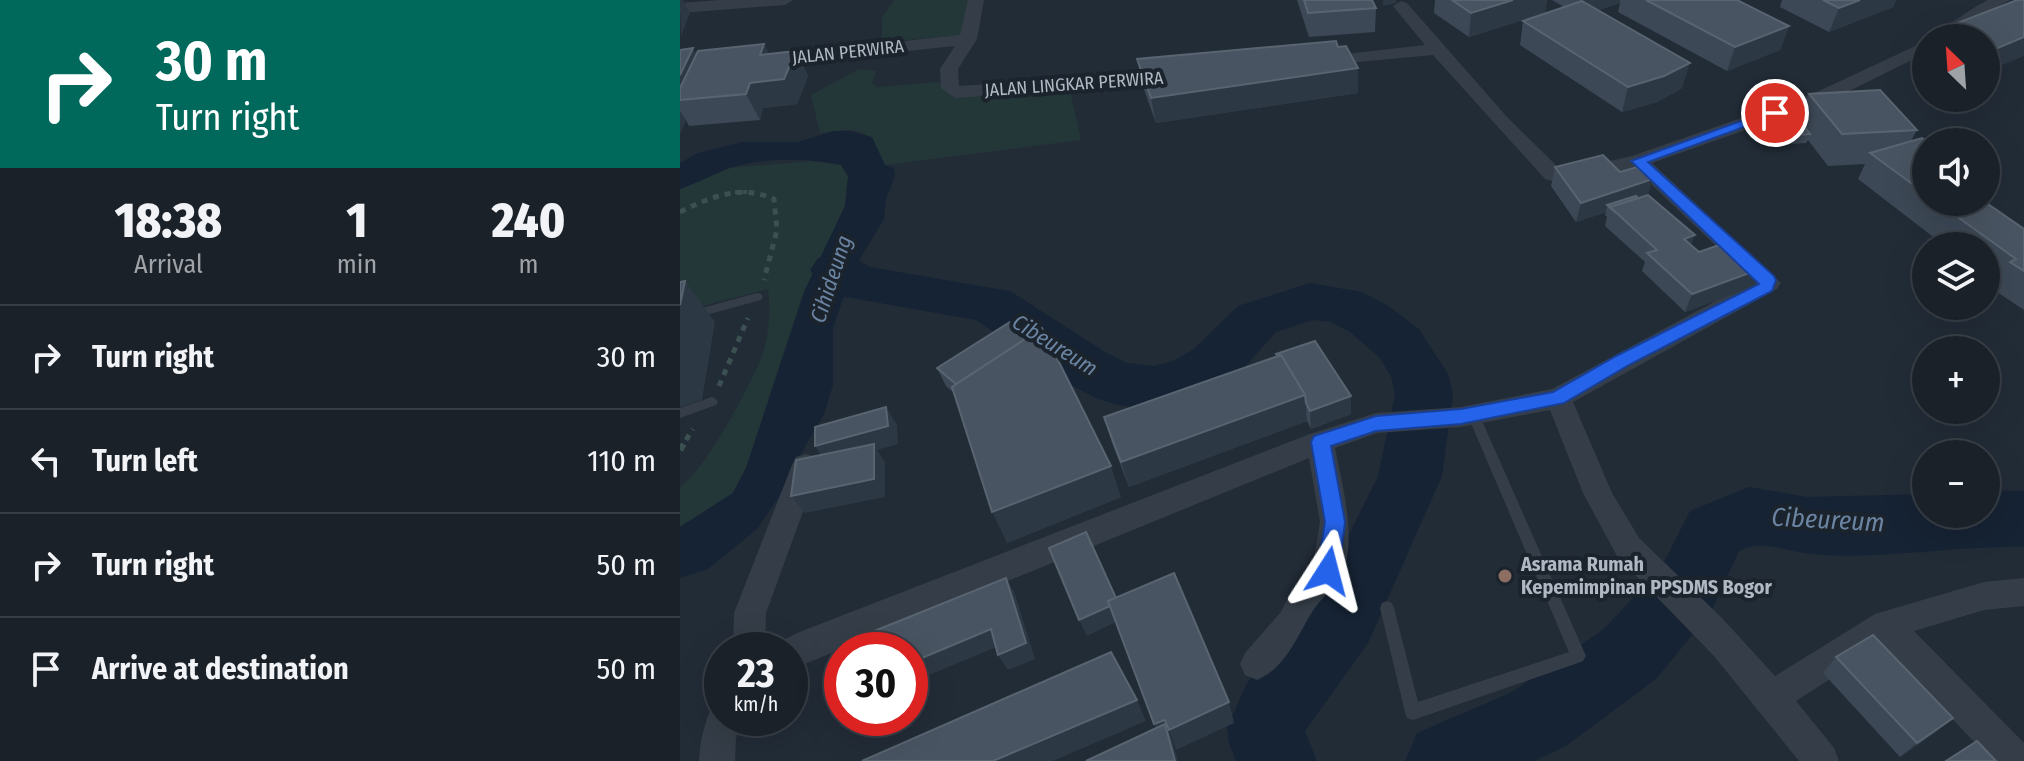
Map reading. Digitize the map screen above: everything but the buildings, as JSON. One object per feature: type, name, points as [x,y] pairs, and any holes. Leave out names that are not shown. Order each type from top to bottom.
[{"type":"street","points":[[680,8],[785,0]]},
{"type":"street","name":"JALAN LINGKAR PERWIRA","points":[[976,0],[968,39],[949,69],[950,88],[955,92],[1186,76]]},
{"type":"street","points":[[1965,24],[1973,13],[2002,0]]},
{"type":"street","points":[[1401,6],[1436,49],[1552,175],[1563,178],[1638,161],[1833,99],[1912,54]]},
{"type":"street","name":"JALAN PERWIRA","points":[[741,64],[968,39]]},
{"type":"street","points":[[1302,64],[1436,49]]},
{"type":"street","points":[[808,645],[1320,442],[1376,423],[1467,415],[1558,398],[1769,283],[1638,161]]},
{"type":"street","points":[[1558,398],[1600,500],[1627,546],[1657,580],[1710,628],[1772,697],[1821,761]]},
{"type":"street","points":[[1257,664],[1292,622],[1303,599],[1328,571],[1335,522],[1320,442]]},
{"type":"street","points":[[749,632],[750,613],[806,465]]},
{"type":"street","points":[[1772,697],[1886,625],[1984,596],[2024,592]]},
{"type":"street","points":[[1886,625],[2017,761]]},
{"type":"street","points":[[717,761],[719,736]]},
{"type":"lane","points":[[680,318],[757,297]]},
{"type":"lane","points":[[680,413],[712,402]]},
{"type":"lane","points":[[1387,608],[1413,712],[1578,656],[1467,415]]},
{"type":"path","points":[[680,212],[722,193],[749,191],[774,199],[778,224],[774,250],[757,297],[712,402],[680,450]]},
{"type":"shaded area","points":[[894,0],[969,0],[963,35],[882,42],[882,18]]},
{"type":"shaded area","points":[[859,69],[876,71],[872,83],[876,87],[939,82],[949,93],[1070,91],[1081,140],[885,165],[873,143],[862,132],[845,130],[820,133],[811,95]]},
{"type":"shaded area","points":[[812,161],[841,165],[848,176],[845,206],[804,292],[746,468],[733,493],[680,527],[680,487],[714,446],[748,387],[764,349],[769,305],[768,289],[680,312],[680,189],[729,168]]},
{"type":"water","name":"Cihideung","points":[[834,131],[850,131],[872,137],[885,165],[894,168],[895,176],[886,199],[884,219],[852,272],[833,328],[833,385],[824,414],[799,457],[791,479],[757,529],[708,569],[680,578],[680,527],[733,493],[746,468],[804,292],[845,206],[848,176],[841,165],[799,160],[769,161],[727,169],[680,189],[680,163],[698,153],[743,142],[797,142]]},
{"type":"waterway","name":"Cibeureum","points":[[836,270],[859,284],[991,304],[1085,367],[1117,383],[1154,388],[1190,379],[1214,364],[1257,319],[1310,301],[1343,305],[1369,319],[1399,343],[1419,374],[1424,395],[1410,476],[1343,620],[1274,710],[1266,728],[1268,744],[1277,761]]},
{"type":"waterway","name":"Cibeureum","points":[[1445,761],[1539,719],[1630,654],[1686,590],[1714,531],[1749,515],[1807,525],[1859,526],[1981,518],[2024,519]]},
{"type":"place","name":"Asrama Rumah Kepemimpinan PPSDMS Bogor","points":[[1505,576]]},
{"type":"route","points":[[1328,571],[1335,522],[1320,442],[1376,423],[1461,417],[1558,398],[1624,360],[1766,287],[1768,280],[1638,161],[1775,113]]}]
